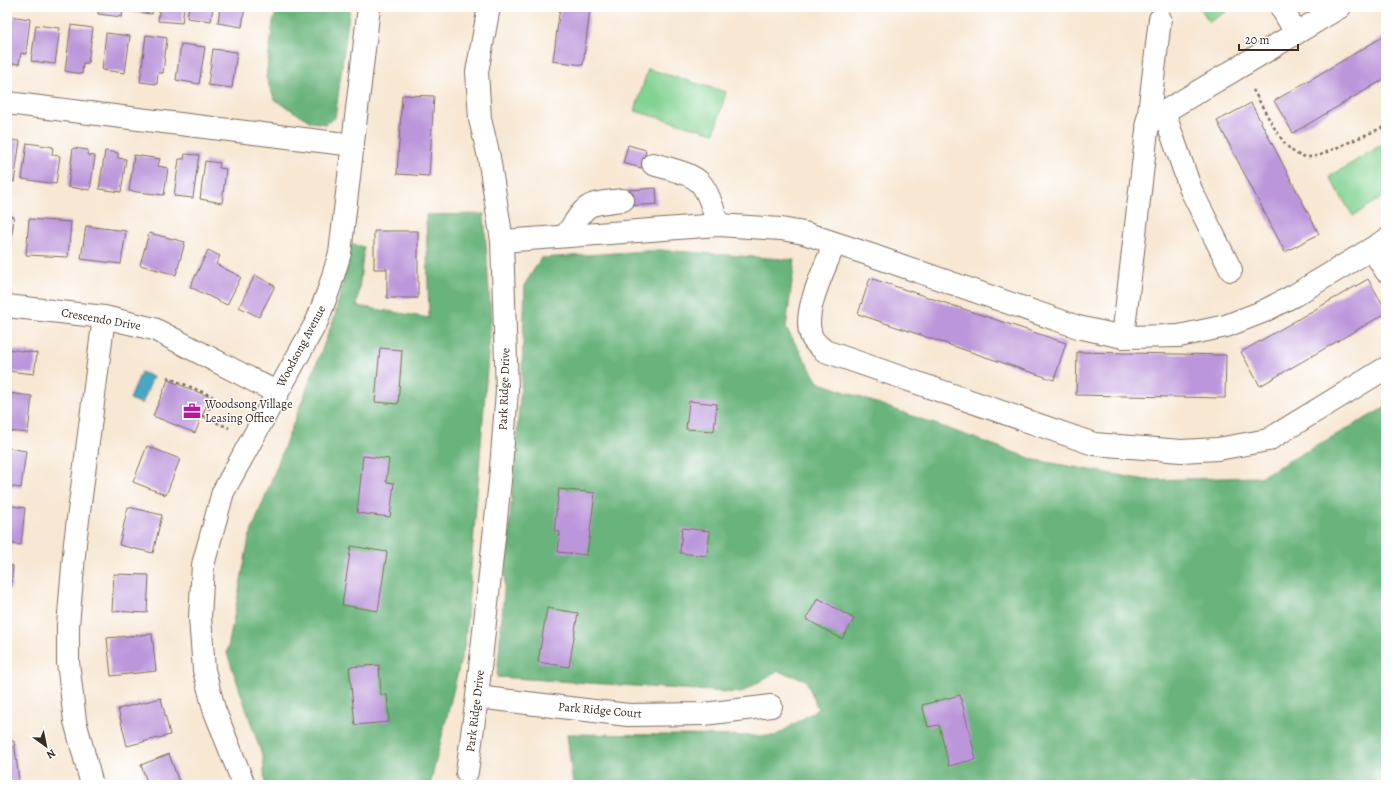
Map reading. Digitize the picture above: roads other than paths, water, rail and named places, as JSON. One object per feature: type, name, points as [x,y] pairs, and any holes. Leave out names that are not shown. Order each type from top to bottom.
[{"type":"street","name":"Woodsong Avenue","points":[[244,785],[214,709],[204,670],[200,618],[203,565],[223,492],[276,392],[317,321],[330,289],[340,252],[369,7]]},
{"type":"street","name":"Park Ridge Drive","points":[[467,772],[477,697],[500,481],[506,391],[502,241],[489,157],[480,119],[477,72],[489,7]]},
{"type":"street","points":[[1281,7],[1296,33]]},
{"type":"street","points":[[1155,117],[1340,7]]},
{"type":"street","points":[[1123,337],[1155,117],[1160,19]]},
{"type":"street","points":[[7,103],[353,145]]},
{"type":"street","points":[[1155,117],[1231,270]]},
{"type":"street","points":[[654,164],[689,174],[701,182],[709,194],[718,225]]},
{"type":"street","points":[[566,235],[585,207],[596,203],[623,200]]},
{"type":"street","points":[[502,241],[566,235],[718,225],[781,229],[804,233],[868,254],[1078,327],[1123,337],[1179,336],[1226,326],[1262,312],[1295,295],[1379,244],[1386,271]]},
{"type":"street","points":[[834,244],[809,310],[811,335],[817,345],[832,353],[1094,444],[1181,451],[1218,449],[1268,440],[1386,368]]},
{"type":"street","name":"Crescendo Drive","points":[[7,306],[104,317],[154,329],[276,392]]},
{"type":"street","points":[[92,785],[75,721],[69,668],[68,626],[75,543],[104,317]]},
{"type":"street","name":"Park Ridge Court","points":[[477,697],[628,715],[704,714],[771,706]]},
{"type":"water","points":[[141,372],[153,377],[142,404],[130,399]]},
{"type":"place","name":"Woodsong Village Leasing Office","points":[[192,411]]}]
